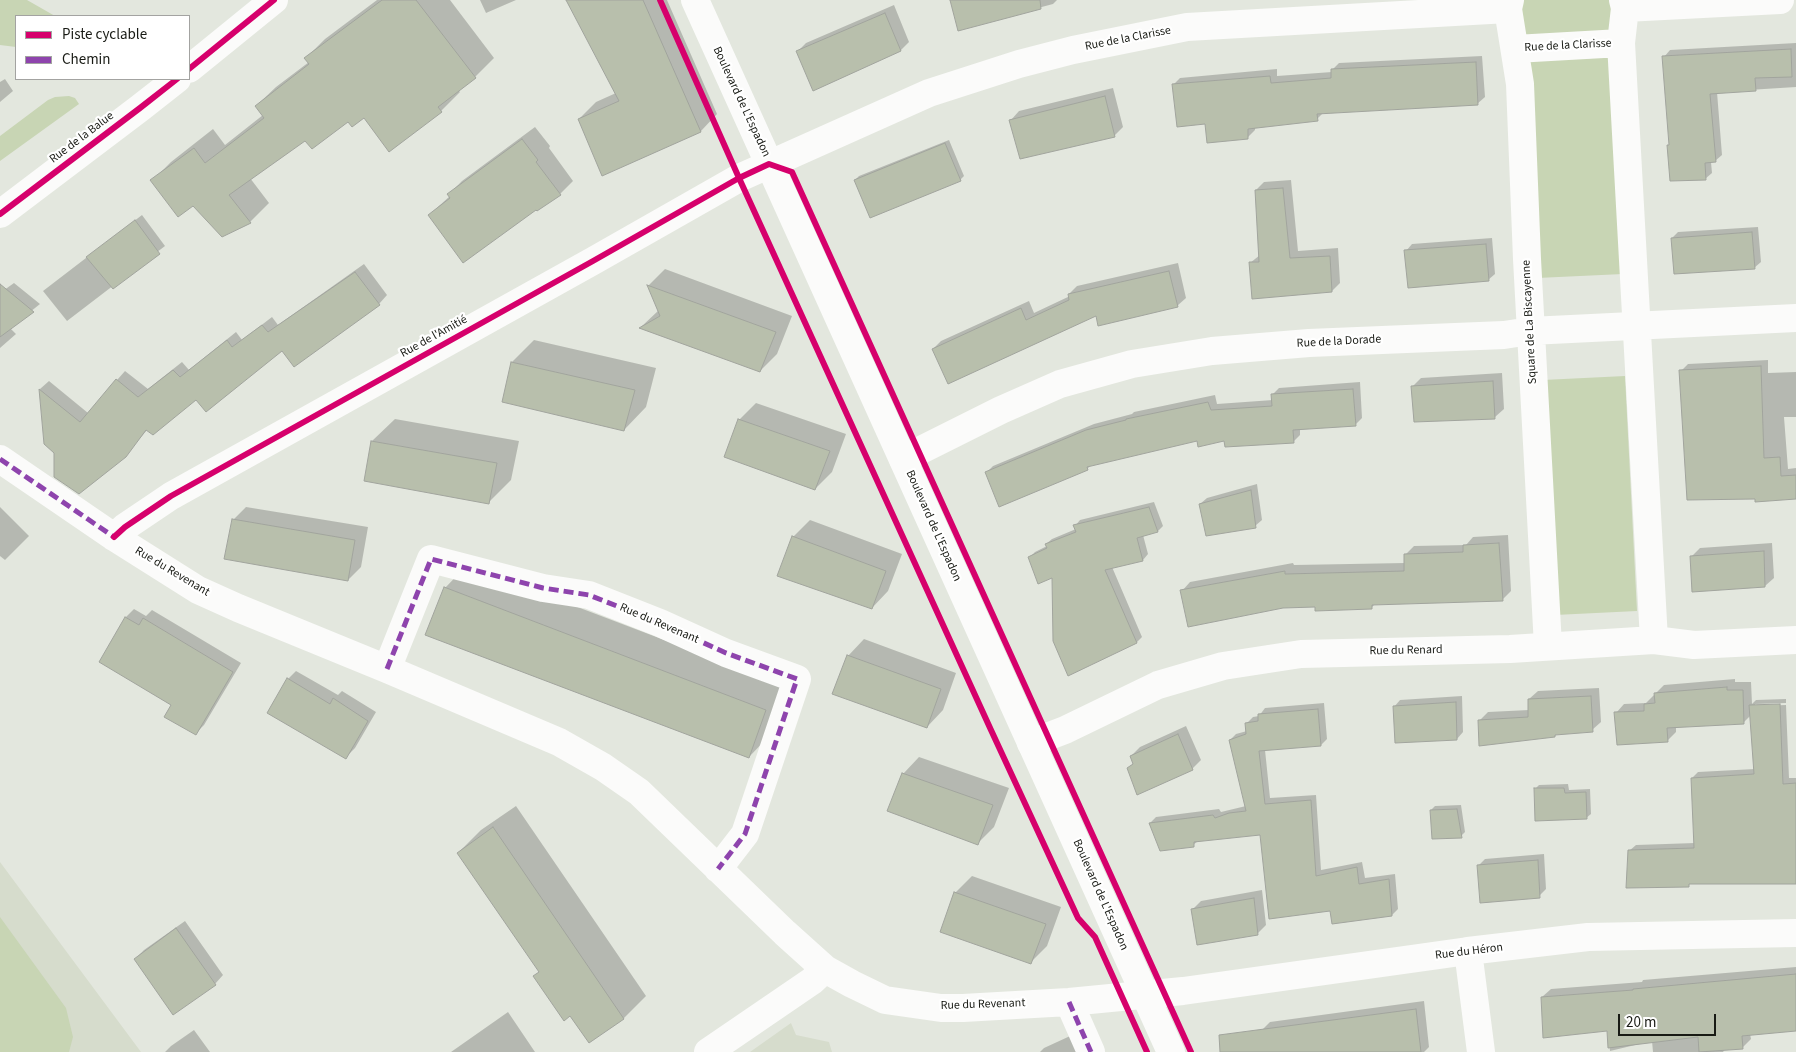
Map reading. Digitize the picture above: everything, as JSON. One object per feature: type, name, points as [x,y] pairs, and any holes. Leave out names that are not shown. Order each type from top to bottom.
[{"type":"street","points":[[190,68],[274,0]]},
{"type":"street","name":"Boulevard de L'Espadon","points":[[695,0],[1171,1052]]},
{"type":"street","points":[[1654,640],[1621,43],[1624,4],[1780,0]]},
{"type":"street","name":"Rue de la Clarisse","points":[[769,164],[929,93],[1019,64],[1073,50],[1187,27],[1509,5]]},
{"type":"street","name":"Square de La Biscayenne","points":[[1509,5],[1520,84],[1530,331],[1548,646]]},
{"type":"street","name":"Rue de la Clarisse","points":[[1515,49],[1621,43]]},
{"type":"street","name":"Rue de la Balue","points":[[0,214],[176,80]]},
{"type":"street","name":"Rue de l'Amitié","points":[[114,537],[125,527],[171,496],[738,178],[769,164]]},
{"type":"street","name":"Rue de la Dorade","points":[[903,459],[1001,410],[1060,384],[1132,364],[1212,351],[1300,344],[1504,335],[1530,331],[1796,318]]},
{"type":"street","name":"Rue du Revenant","points":[[0,459],[114,537],[198,590],[559,742],[603,767],[639,792],[825,969],[884,1000],[941,1008],[963,1008],[1069,1002],[1144,994]]},
{"type":"street","name":"Rue du Revenant","points":[[387,669],[431,558],[543,588],[589,595],[797,680],[745,834],[718,868]]},
{"type":"street","name":"Rue du Renard","points":[[1031,744],[1065,730],[1158,685],[1222,666],[1301,654],[1510,649],[1654,640],[1694,645],[1796,640]]},
{"type":"street","name":"Rue du Héron","points":[[1144,994],[1183,991],[1468,951],[1588,937],[1796,933]]},
{"type":"street","points":[[1468,951],[1481,1052]]},
{"type":"street","points":[[708,1052],[825,969]]},
{"type":"street","points":[[1069,1002],[1091,1052]]},
{"type":"shaded area","points":[[0,862],[66,951],[141,1052],[0,1052]]},
{"type":"shaded area","points":[[791,1023],[796,1035],[829,1042],[832,1052],[750,1052]]},
{"type":"green space","points":[[0,0],[27,0],[53,15],[15,15],[15,47],[0,45]]},
{"type":"green space","points":[[1520,0],[1613,0],[1611,31],[1527,36],[1519,26]]},
{"type":"green space","points":[[1614,57],[1623,274],[1537,278],[1528,61]]},
{"type":"green space","points":[[69,96],[75,98],[79,104],[0,161],[0,136],[48,100],[55,97]]},
{"type":"green space","points":[[1625,376],[1637,611],[1555,615],[1543,380]]},
{"type":"green space","points":[[0,917],[66,1008],[73,1037],[69,1052],[0,1052]]},
{"type":"building","points":[[382,0],[416,0],[476,78],[438,107],[442,112],[389,152],[364,118],[352,127],[348,122],[312,149],[305,141],[229,195],[251,223],[222,237],[193,206],[178,217],[150,180],[194,148],[205,163],[264,118],[255,106],[309,64],[304,58]]},
{"type":"building","points":[[566,0],[643,0],[701,132],[602,176],[578,119],[619,101]]},
{"type":"building","points":[[950,0],[1040,0],[1041,9],[958,31]]},
{"type":"building","points":[[885,13],[901,51],[813,91],[796,51]]},
{"type":"building","points":[[1791,49],[1792,77],[1755,78],[1756,91],[1710,94],[1716,162],[1705,163],[1706,180],[1670,181],[1662,56]]},
{"type":"building","points":[[1476,62],[1478,105],[1317,114],[1318,121],[1248,129],[1248,139],[1207,143],[1205,124],[1177,127],[1172,84],[1270,76],[1271,83],[1331,78],[1331,69]]},
{"type":"building","points":[[1105,96],[1115,137],[1020,159],[1009,120]]},
{"type":"building","points":[[522,139],[538,160],[536,162],[561,195],[536,210],[463,263],[428,215],[450,198],[447,194]]},
{"type":"building","points":[[945,143],[961,181],[870,218],[854,180]]},
{"type":"building","points":[[1283,188],[1290,258],[1330,256],[1332,292],[1252,299],[1249,262],[1259,262],[1255,190]]},
{"type":"building","points":[[135,220],[160,254],[113,289],[86,257]]},
{"type":"building","points":[[1752,232],[1755,269],[1674,274],[1671,238]]},
{"type":"building","points":[[1486,244],[1489,281],[1408,288],[1404,250]]},
{"type":"building","points":[[1169,271],[1178,307],[1098,326],[1096,316],[948,384],[932,349],[1021,308],[1026,320],[1069,300],[1068,294]]},
{"type":"building","points":[[355,272],[380,305],[294,367],[282,351],[206,412],[196,400],[153,435],[146,430],[126,457],[79,494],[54,477],[54,453],[44,444],[39,389],[80,422],[116,379],[138,397],[173,370],[180,377],[227,340],[232,347],[262,325],[268,332]]},
{"type":"building","points":[[0,284],[34,312],[0,337]]},
{"type":"building","points":[[647,285],[776,332],[760,372],[639,328],[660,316]]},
{"type":"building","points":[[511,362],[635,390],[624,431],[502,402]]},
{"type":"building","points":[[1761,366],[1764,458],[1780,457],[1781,476],[1796,475],[1796,499],[1755,502],[1755,499],[1687,500],[1679,370]]},
{"type":"building","points":[[1493,381],[1495,419],[1414,422],[1411,386]]},
{"type":"building","points":[[1353,389],[1356,426],[1293,430],[1294,443],[1225,447],[1224,441],[1198,447],[1197,441],[1087,467],[1088,470],[999,507],[985,472],[1086,430],[1126,419],[1208,402],[1211,410],[1272,406],[1271,394]]},
{"type":"building","points":[[738,419],[830,451],[815,490],[724,457]]},
{"type":"building","points":[[371,441],[497,463],[489,504],[364,481]]},
{"type":"building","points":[[1251,490],[1256,528],[1206,536],[1199,504]]},
{"type":"building","points":[[1149,507],[1158,532],[1137,538],[1143,561],[1105,570],[1137,643],[1068,676],[1053,641],[1052,578],[1038,584],[1028,557],[1047,548],[1045,544],[1076,532],[1073,525]]},
{"type":"building","points":[[232,519],[355,540],[348,581],[224,559]]},
{"type":"building","points":[[792,536],[886,571],[872,609],[777,576]]},
{"type":"building","points":[[1499,543],[1503,601],[1372,605],[1372,609],[1315,611],[1315,607],[1283,608],[1188,627],[1180,590],[1285,571],[1285,574],[1404,571],[1404,554],[1463,552],[1463,545]]},
{"type":"building","points":[[1764,551],[1765,587],[1692,592],[1690,556]]},
{"type":"building","points":[[444,587],[766,710],[749,758],[425,635]]},
{"type":"building","points":[[125,617],[139,625],[143,618],[233,672],[196,735],[164,717],[171,705],[99,662]]},
{"type":"building","points":[[847,655],[941,689],[927,728],[832,694]]},
{"type":"building","points":[[287,678],[330,704],[333,698],[368,721],[346,759],[267,713]]},
{"type":"building","points":[[1727,687],[1727,690],[1743,690],[1744,724],[1667,728],[1668,742],[1617,745],[1614,712],[1644,711],[1644,704],[1655,703],[1654,693]]},
{"type":"building","points":[[1591,696],[1593,732],[1555,735],[1555,737],[1479,746],[1478,720],[1528,717],[1528,699]]},
{"type":"building","points":[[1456,702],[1457,740],[1395,743],[1393,706]]},
{"type":"building","points":[[1780,704],[1783,784],[1796,783],[1796,884],[1689,884],[1689,887],[1626,888],[1628,850],[1694,848],[1691,778],[1754,774],[1749,705]]},
{"type":"building","points":[[1318,709],[1321,746],[1259,751],[1265,804],[1311,800],[1316,876],[1357,867],[1359,884],[1389,879],[1392,916],[1332,924],[1330,911],[1269,919],[1260,835],[1194,842],[1194,847],[1160,851],[1149,823],[1213,815],[1215,818],[1229,813],[1246,811],[1229,740],[1246,734],[1245,723],[1258,721],[1258,714]]},
{"type":"building","points":[[1178,734],[1193,770],[1137,795],[1127,768],[1133,764],[1130,756]]},
{"type":"building","points":[[902,773],[993,805],[978,845],[887,811]]},
{"type":"building","points":[[1534,788],[1564,788],[1565,793],[1586,792],[1587,819],[1535,821]]},
{"type":"building","points":[[1457,809],[1462,838],[1432,839],[1430,810]]},
{"type":"building","points":[[493,827],[624,1019],[589,1043],[570,1016],[564,1021],[533,976],[539,972],[457,853]]},
{"type":"building","points":[[1538,860],[1540,898],[1480,903],[1477,865]]},
{"type":"building","points":[[954,892],[1046,924],[1031,964],[940,932]]},
{"type":"building","points":[[1254,898],[1258,935],[1197,945],[1191,909]]},
{"type":"building","points":[[176,928],[216,985],[173,1015],[134,959]]},
{"type":"building","points":[[1796,974],[1796,1031],[1742,1036],[1743,1049],[1699,1052],[1698,1037],[1608,1048],[1607,1031],[1543,1038],[1541,997]]},
{"type":"building","points":[[1416,1009],[1421,1052],[1220,1052],[1219,1035]]},
{"type":"marked path","points":[[0,459],[114,537]]},
{"type":"marked path","points":[[387,669],[431,559],[543,588],[589,595],[660,623],[726,653],[797,679],[745,834],[718,869]]},
{"type":"marked path","points":[[1069,1002],[1091,1052]]},
{"type":"cycle path","points":[[190,68],[274,0]]},
{"type":"cycle path","points":[[660,0],[739,178],[1078,918],[1095,937],[1147,1052]]},
{"type":"cycle path","points":[[0,214],[176,80]]},
{"type":"cycle path","points":[[114,537],[125,527],[171,496],[739,178],[769,164],[792,172],[1191,1052]]}]
